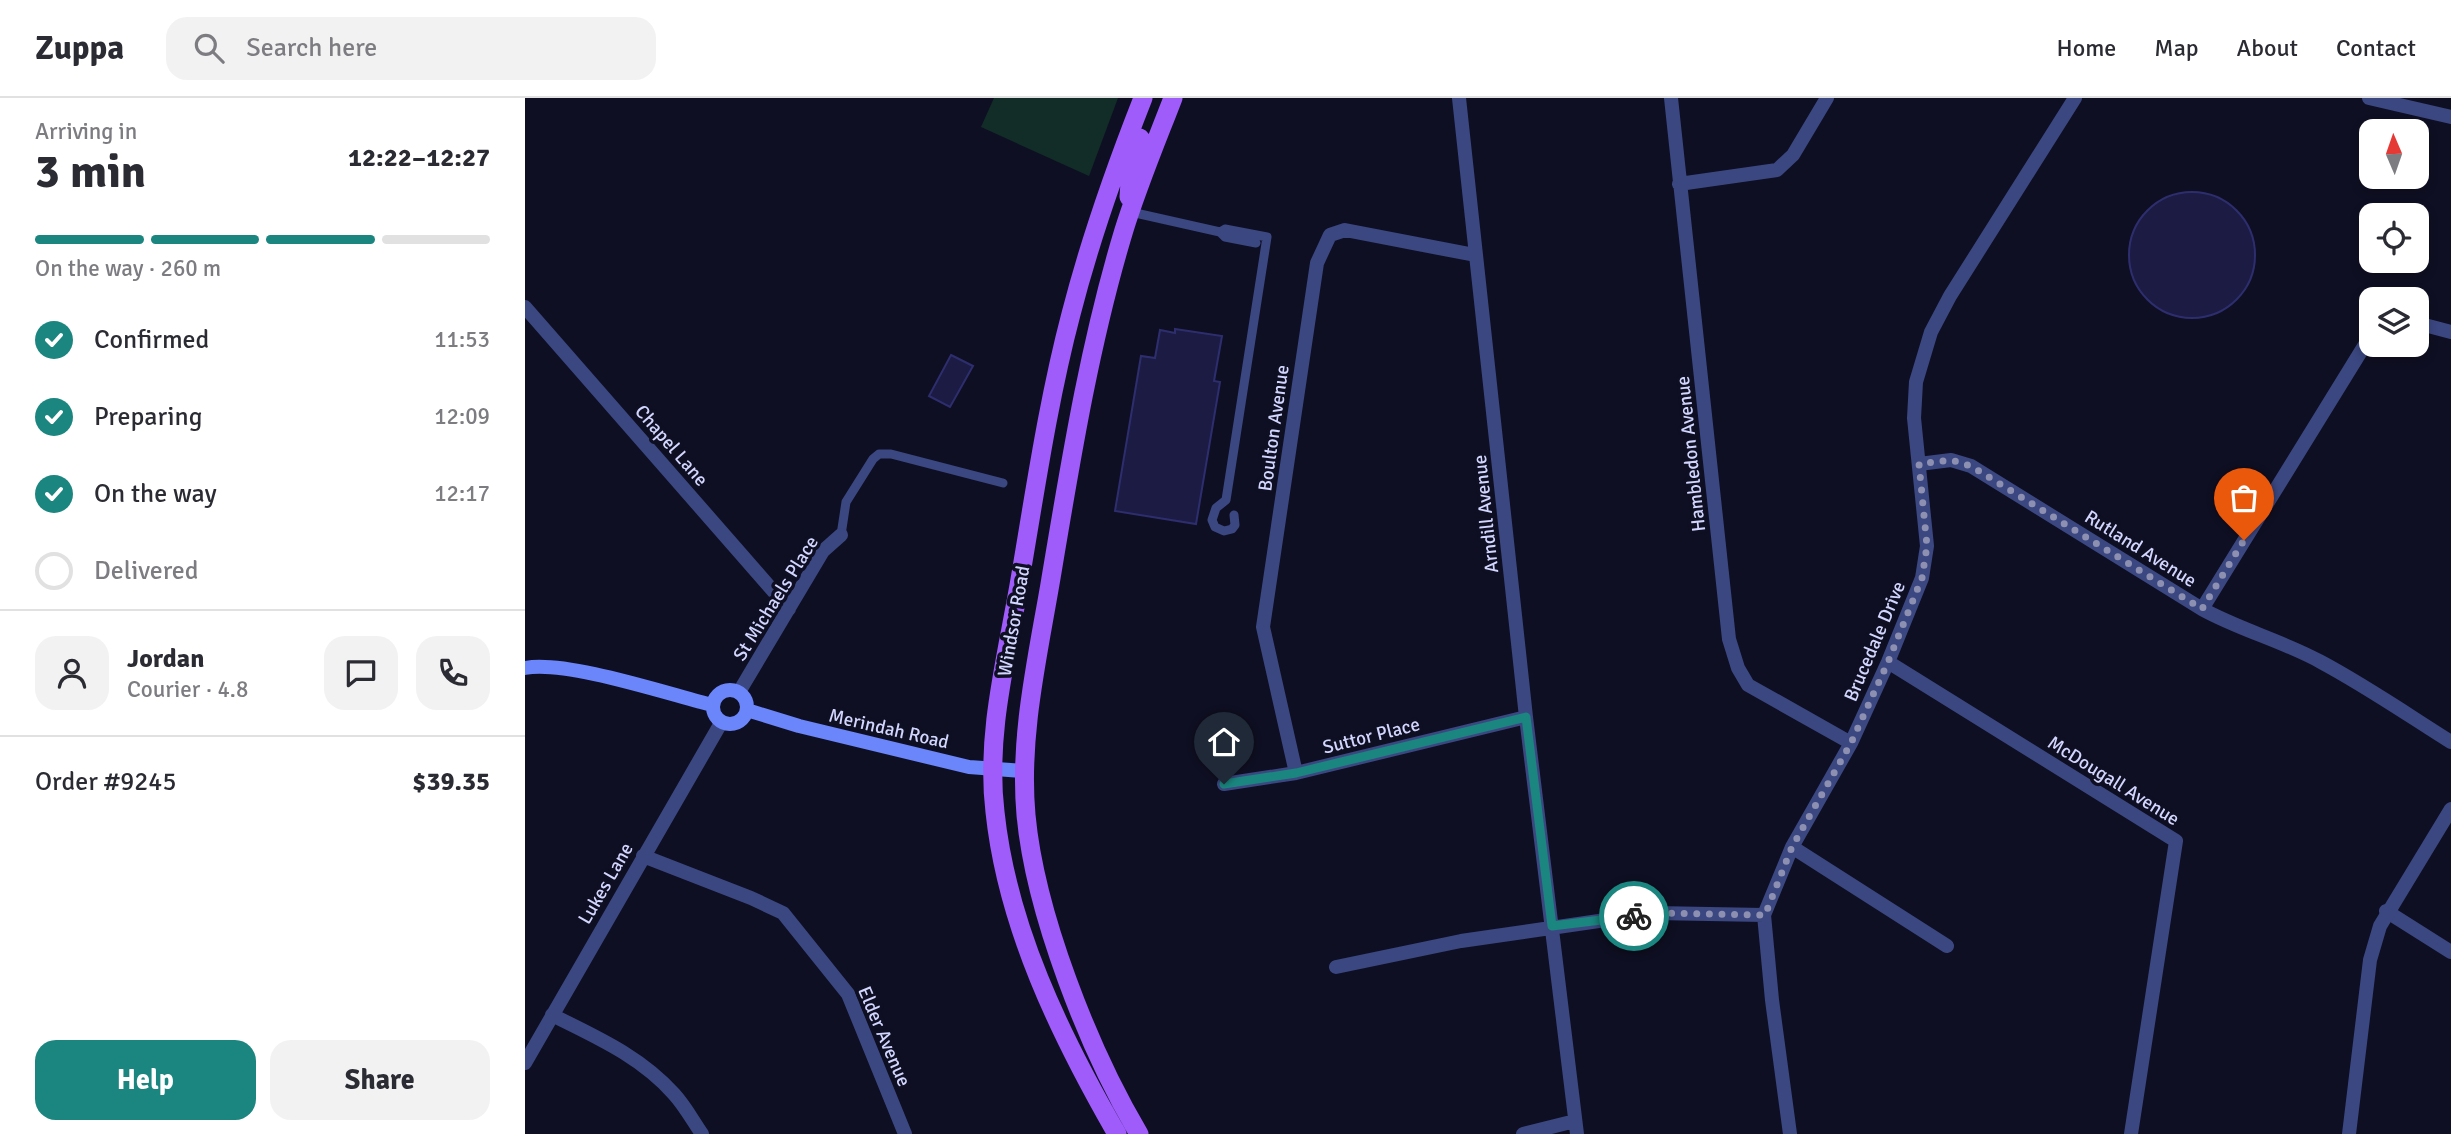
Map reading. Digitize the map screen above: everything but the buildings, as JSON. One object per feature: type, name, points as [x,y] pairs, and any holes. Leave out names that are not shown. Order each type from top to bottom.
[{"type":"main road","name":"Windsor Road","points":[[1117,1134],[1063,1034],[1012,902],[995,813],[992,768],[1000,696],[1052,397],[1083,273],[1115,171],[1143,98]]},
{"type":"main road","points":[[1083,273],[1118,220],[1131,212],[1131,168],[1152,98]]},
{"type":"main road","name":"Windsor Road","points":[[1139,1134],[1125,1110],[1087,1027],[1055,943],[1030,849],[1023,771],[1035,670],[1082,400],[1098,327],[1131,212],[1173,98]]},
{"type":"main road","points":[[525,668],[536,666],[567,669],[712,705]]},
{"type":"main road","points":[[726,690],[739,692],[744,697],[747,710],[745,717],[734,725],[721,723],[715,718],[712,705],[715,698],[726,690]]},
{"type":"main road","name":"Merindah Road","points":[[747,710],[799,726],[969,767],[1023,771]]},
{"type":"street","name":"Arndill Avenue","points":[[1459,98],[1526,717],[1576,1128]]},
{"type":"street","name":"Hambledon Avenue","points":[[1671,98],[1729,639],[1738,668],[1748,685],[1851,743]]},
{"type":"street","points":[[1679,184],[1777,170],[1793,155],[1827,98]]},
{"type":"street","name":"Brucedale Drive","points":[[1790,1134],[1772,1000],[1765,915],[1792,847],[1851,743],[1922,578],[1927,546],[1914,418],[1916,382],[1931,332],[1950,296],[2075,98]]},
{"type":"street","points":[[2369,98],[2451,117]]},
{"type":"street","name":"Boulton Avenue","points":[[1296,773],[1263,627],[1317,263],[1330,235],[1345,230],[1475,255]]},
{"type":"street","name":"Chapel Lane","points":[[525,307],[789,609]]},
{"type":"street","points":[[2429,326],[2451,331]]},
{"type":"street","points":[[2202,609],[2359,354]]},
{"type":"street","name":"Rutland Avenue","points":[[1919,464],[1951,460],[1971,466],[2202,609],[2227,623],[2276,640],[2322,662],[2451,742]]},
{"type":"street","name":"St Michaels Place","points":[[739,692],[823,551],[841,535]]},
{"type":"street","name":"McDougall Avenue","points":[[1888,662],[2176,841],[2131,1134]]},
{"type":"street","name":"Suttor Place","points":[[1224,784],[1296,773],[1526,717]]},
{"type":"street","name":"Lukes Lane","points":[[525,1063],[721,723]]},
{"type":"street","points":[[2349,1134],[2371,960],[2386,911],[2451,809]]},
{"type":"street","points":[[1792,847],[1947,946]]},
{"type":"street","name":"Elder Avenue","points":[[643,856],[783,913],[848,994],[905,1134]]},
{"type":"street","points":[[2386,911],[2451,952]]},
{"type":"street","points":[[1336,967],[1461,941],[1654,913],[1765,915]]},
{"type":"street","points":[[552,1015],[624,1051],[649,1070],[675,1095],[702,1134]]},
{"type":"street","points":[[1523,1134],[1576,1128]]},
{"type":"lane","points":[[1131,212],[1256,243]]},
{"type":"lane","points":[[1220,232],[1224,229],[1267,237],[1226,500],[1213,514],[1215,527],[1224,531],[1232,529],[1235,525],[1234,515]]},
{"type":"lane","name":"St Michaels Place","points":[[841,535],[846,502],[873,458],[879,454],[891,454],[1003,483]]},
{"type":"green space","points":[[994,98],[1118,98],[1089,176],[981,127]]},
{"type":"way so far","points":[[1634,916],[1654,913],[1765,915],[1792,847],[1851,743],[1922,578],[1927,546],[1919,464],[1951,460],[1971,466],[2202,609],[2244,540]]},
{"type":"route","points":[[1224,784],[1296,773],[1526,717],[1552,926],[1634,916]]}]
